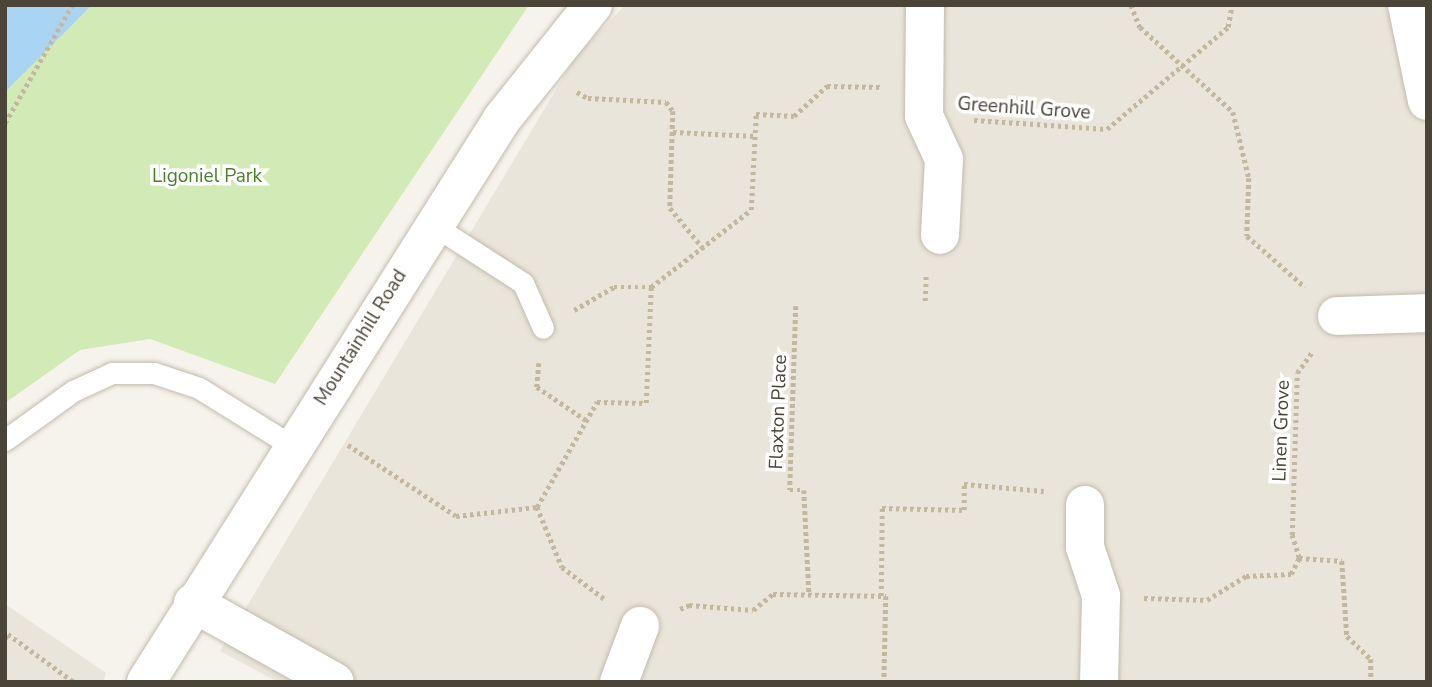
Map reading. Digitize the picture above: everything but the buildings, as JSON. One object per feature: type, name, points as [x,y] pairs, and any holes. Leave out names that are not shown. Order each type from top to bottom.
[{"type":"street","name":"Mountainhill Road","points":[[146,682],[192,603],[433,225],[537,71],[593,5]]},
{"type":"street","points":[[925,5],[924,102],[944,159],[940,235]]},
{"type":"street","points":[[1407,5],[1427,101]]},
{"type":"street","points":[[1337,316],[1427,313]]},
{"type":"street","points":[[1085,505],[1085,547],[1101,596],[1099,682]]},
{"type":"street","points":[[192,603],[335,682]]},
{"type":"street","points":[[619,682],[640,626]]},
{"type":"lane","points":[[433,225],[523,282],[543,328]]},
{"type":"lane","points":[[5,440],[72,391],[112,373],[154,373],[199,388],[301,432]]},
{"type":"path","points":[[5,123],[72,5]]},
{"type":"path","points":[[1131,5],[1140,27],[1233,112],[1249,178],[1247,236],[1337,316]]},
{"type":"path","name":"Greenhill Grove","points":[[755,136],[756,114],[794,116],[827,86],[1107,129],[1228,27],[1232,5]]},
{"type":"path","points":[[537,71],[588,99],[658,101],[673,111],[670,208],[703,248]]},
{"type":"path","points":[[586,420],[537,387],[543,328],[614,287],[651,287],[751,210],[755,136],[673,132]]},
{"type":"path","points":[[925,278],[925,301]]},
{"type":"path","points":[[537,507],[597,402],[646,403],[651,287]]},
{"type":"path","name":"Flaxton Place","points":[[796,306],[790,490],[804,490],[804,531],[809,546],[808,594]]},
{"type":"path","name":"Linen Grove","points":[[1299,558],[1292,535],[1297,373],[1337,316]]},
{"type":"path","points":[[301,432],[456,516],[537,507]]},
{"type":"path","points":[[881,596],[882,508],[964,510],[964,484],[1032,487],[1085,505]]},
{"type":"path","points":[[537,507],[562,566],[640,626],[689,605],[752,610],[773,594],[886,596],[884,682]]},
{"type":"path","points":[[1101,596],[1207,600],[1246,576],[1291,574],[1299,558],[1342,561],[1347,636],[1371,659],[1371,682]]},
{"type":"path","points":[[7,636],[74,682]]},
{"type":"shaded area","points":[[625,5],[1427,5],[1427,682],[278,682],[220,651],[576,56]]},
{"type":"shaded area","points":[[5,604],[106,673],[103,682],[5,682]]},
{"type":"green space","name":"Ligoniel Park","points":[[5,5],[529,5],[275,384],[150,339],[80,350],[5,403]]},
{"type":"water","points":[[5,5],[92,5],[5,92]]}]
